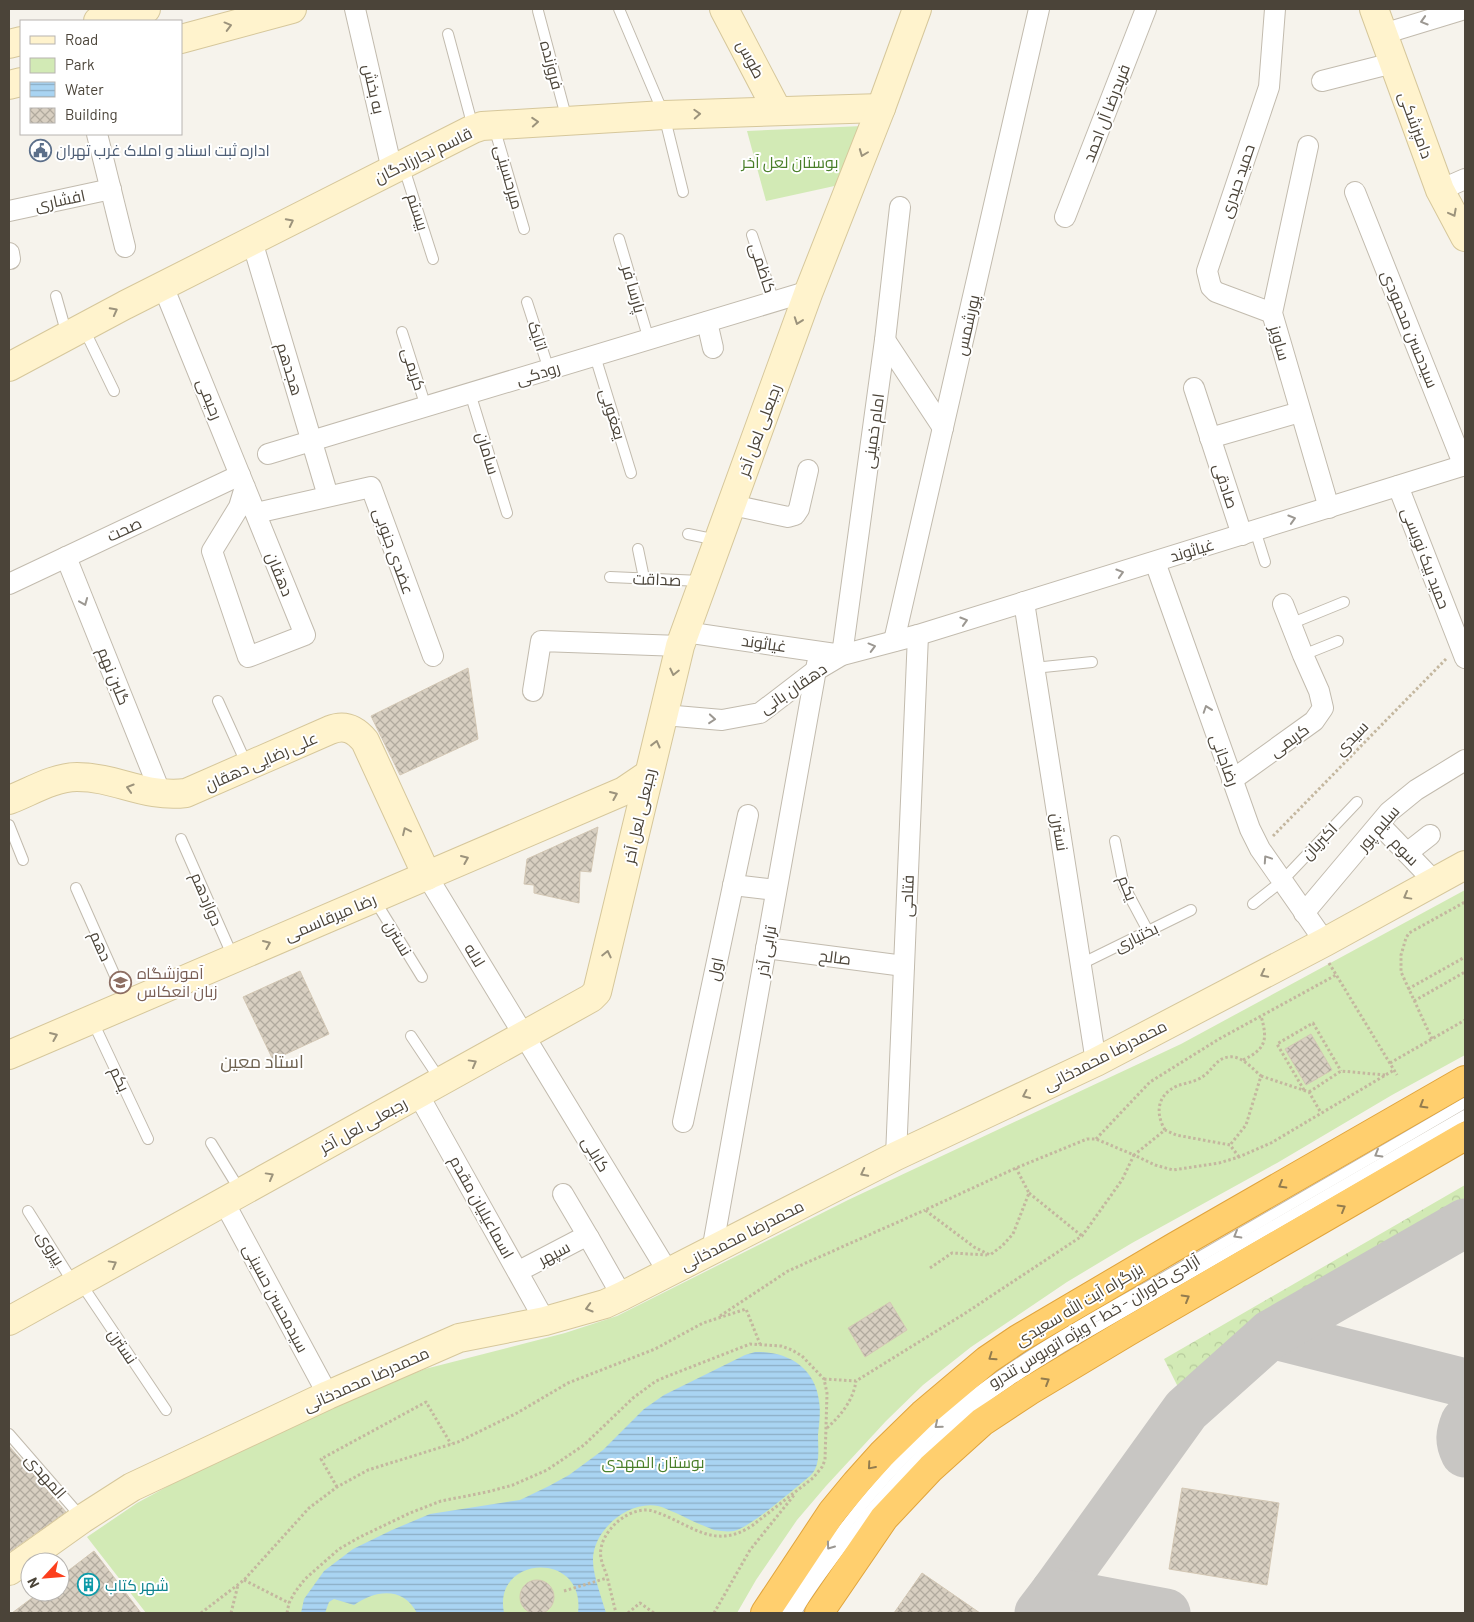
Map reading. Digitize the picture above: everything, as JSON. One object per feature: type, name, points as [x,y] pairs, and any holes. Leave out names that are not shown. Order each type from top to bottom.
[{"type":"highway","name":"بزرگراه آیت الله سعیدی","points":[[765,1613],[832,1512],[856,1483],[882,1454],[923,1414],[987,1360],[1018,1339],[1176,1246],[1465,1080]]},
{"type":"highway","points":[[819,1613],[884,1518],[931,1468],[982,1422],[1029,1391],[1129,1331],[1465,1136]]},
{"type":"street","points":[[102,20],[143,9]]},
{"type":"street","points":[[182,39],[292,9]]},
{"type":"street","name":"به بخش","points":[[355,9],[397,168]]},
{"type":"street","name":"طوس","points":[[724,9],[778,110]]},
{"type":"street","name":"رجبعلی لعل آخر","points":[[9,1321],[591,998],[597,992],[682,639],[809,291],[881,108],[917,9]]},
{"type":"street","name":"پورشمس","points":[[894,641],[1039,9]]},
{"type":"street","name":"فریدرضا آل احمد","points":[[1065,217],[1146,9]]},
{"type":"street","name":"حمید حیدری","points":[[1272,313],[1216,292],[1211,287],[1207,271],[1269,87],[1275,9]]},
{"type":"street","points":[[1378,21],[1465,9]]},
{"type":"street","name":"دامپزشکی","points":[[1378,21],[1440,190],[1465,237]]},
{"type":"street","points":[[1322,81],[1393,63]]},
{"type":"street","name":"قاسم نجارزادگان","points":[[9,367],[163,286],[397,168],[483,127],[664,115],[881,108]]},
{"type":"street","points":[[97,135],[125,247]]},
{"type":"street","name":"ساویز","points":[[1308,146],[1272,313],[1328,508]]},
{"type":"street","points":[[1440,190],[1465,179]]},
{"type":"street","name":"افشاری","points":[[9,211],[111,189]]},
{"type":"street","name":"سیدحسن محمودی","points":[[1355,192],[1465,466]]},
{"type":"street","name":"امام خمینی","points":[[842,655],[885,340],[900,207]]},
{"type":"street","name":"هجدهم","points":[[252,241],[328,496]]},
{"type":"street","name":"رحیمی","points":[[163,286],[256,513]]},
{"type":"street","name":"رودکی","points":[[268,454],[809,291]]},
{"type":"street","points":[[707,322],[713,348]]},
{"type":"street","points":[[885,340],[943,428]]},
{"type":"street","name":"صادقی","points":[[1194,388],[1210,438],[1249,533]]},
{"type":"street","points":[[1210,438],[1300,412]]},
{"type":"street","name":"غیاثوند","points":[[918,635],[1465,466]]},
{"type":"street","points":[[732,505],[788,517],[795,514],[799,509],[808,470]]},
{"type":"street","name":"صحت","points":[[9,584],[66,557],[243,481]]},
{"type":"street","name":"دهقان","points":[[243,481],[239,507],[212,551],[248,657],[305,635],[256,513]]},
{"type":"street","name":"حمید بیک نویسی","points":[[1398,486],[1463,651]]},
{"type":"street","name":"عضدی جنوبی","points":[[328,496],[371,487],[432,656]]},
{"type":"street","points":[[256,513],[328,496]]},
{"type":"street","name":"گلبن نهم","points":[[66,557],[161,794]]},
{"type":"street","name":"رضاجانی","points":[[1155,562],[1250,829],[1260,849],[1304,913],[1322,944]]},
{"type":"street","name":"نسترن","points":[[1024,602],[1096,1062]]},
{"type":"street","name":"کریمی","points":[[1232,780],[1314,721],[1322,708],[1322,699],[1283,604]]},
{"type":"street","name":"دهقان بانی","points":[[664,715],[722,720],[760,713],[816,671],[842,655],[918,635]]},
{"type":"street","name":"فتاحی","points":[[896,1156],[918,635]]},
{"type":"street","name":"غیاثوند","points":[[533,691],[541,641],[682,639],[819,650],[842,655]]},
{"type":"street","name":"ترابی آذر","points":[[712,1251],[819,650]]},
{"type":"street","name":"علی رضایی دهقان","points":[[11,793],[76,777],[109,781],[142,791],[161,794],[186,793],[338,726],[349,728],[359,733],[365,741],[427,876]]},
{"type":"street","name":"سلیم پور","points":[[1304,913],[1390,812],[1405,798],[1464,765]]},
{"type":"street","name":"رضا میرقاسمی","points":[[12,1051],[92,1020],[624,791],[649,774]]},
{"type":"street","name":"اول","points":[[683,1122],[748,815]]},
{"type":"street","name":"سوم","points":[[1380,825],[1431,878]]},
{"type":"street","points":[[1407,853],[1430,835]]},
{"type":"street","name":"محمدرضا محمدخانی","points":[[9,1572],[82,1519],[132,1486],[328,1394],[459,1338],[545,1321],[605,1304],[896,1156],[1096,1062],[1322,944],[1465,865]]},
{"type":"street","name":"لاله","points":[[427,876],[524,1035]]},
{"type":"street","points":[[733,885],[776,890]]},
{"type":"street","name":"صالح","points":[[766,948],[904,966]]},
{"type":"street","name":"کابلی","points":[[524,1035],[668,1272]]},
{"type":"street","name":"اسماعیلیان مقدم","points":[[430,1088],[545,1321]]},
{"type":"street","name":"سپهر","points":[[562,1194],[622,1296]]},
{"type":"street","name":"سیدمحسن حسینی","points":[[233,1197],[328,1394]]},
{"type":"street","name":"سپهر","points":[[519,1271],[581,1238],[586,1236],[589,1238]]},
{"type":"lane","points":[[619,9],[664,115],[683,192]]},
{"type":"lane","name":"فروزنده","points":[[538,11],[567,120]]},
{"type":"lane","name":"میرحسینی","points":[[448,34],[524,230]]},
{"type":"lane","name":"بیستم","points":[[397,168],[433,259]]},
{"type":"lane","name":"کاظمی","points":[[752,235],[774,302]]},
{"type":"lane","name":"پارسا فر","points":[[619,239],[649,340]]},
{"type":"lane","points":[[56,296],[75,331],[114,391]]},
{"type":"lane","name":"اتایک","points":[[527,302],[549,370]]},
{"type":"lane","name":"کریمی","points":[[402,332],[426,407]]},
{"type":"lane","name":"یعغوبی","points":[[595,356],[631,473]]},
{"type":"lane","name":"سامان","points":[[470,394],[507,514]]},
{"type":"lane","points":[[1249,533],[1265,562]]},
{"type":"lane","points":[[688,534],[718,541]]},
{"type":"lane","points":[[638,549],[644,578]]},
{"type":"lane","name":"صداقت","points":[[610,577],[704,581]]},
{"type":"lane","points":[[1290,624],[1344,602]]},
{"type":"lane","points":[[1303,655],[1338,642]]},
{"type":"lane","points":[[1034,668],[1092,662]]},
{"type":"lane","points":[[218,701],[248,766]]},
{"type":"lane","name":"اکبریان","points":[[1253,904],[1282,880],[1357,802]]},
{"type":"lane","points":[[9,825],[23,860]]},
{"type":"lane","name":"دوازدهم","points":[[181,839],[233,959]]},
{"type":"lane","name":"یکم","points":[[1115,842],[1124,886],[1148,931]]},
{"type":"lane","name":"دهم","points":[[76,888],[127,1005]]},
{"type":"lane","name":"نسترن","points":[[374,898],[422,977]]},
{"type":"lane","name":"بختیاری","points":[[1080,964],[1191,910]]},
{"type":"lane","name":"یکم","points":[[92,1020],[148,1139]]},
{"type":"lane","points":[[411,1036],[430,1088]]},
{"type":"lane","name":"آزادی خاوران - خط ۲ ویژه اتوبوس تندرو","points":[[786,1613],[816,1565],[880,1484],[928,1434],[1001,1375],[1103,1312],[1465,1103]]},
{"type":"lane","name":"آزادی خاوران - خط ۲ ویژه اتوبوس تندرو","points":[[796,1613],[857,1525],[931,1444],[968,1411],[1011,1379],[1061,1348],[1465,1115]]},
{"type":"lane","points":[[212,1143],[233,1197]]},
{"type":"lane","name":"پیروی","points":[[28,1211],[77,1284]]},
{"type":"lane","name":"نسترن","points":[[77,1284],[166,1410]]},
{"type":"lane","name":"المهدی","points":[[9,1434],[82,1519]]},
{"type":"path","name":"سیدی","points":[[1260,849],[1463,651]]},
{"type":"path","points":[[1432,1039],[1401,972],[1401,955],[1409,934],[1465,902]]},
{"type":"path","points":[[1322,944],[1336,975],[1397,1075]]},
{"type":"path","points":[[1408,989],[1465,957]]},
{"type":"path","points":[[1414,1001],[1465,972]]},
{"type":"path","points":[[1096,1139],[1150,1082],[1219,1039],[1336,975]]},
{"type":"path","points":[[1243,1060],[1258,1051],[1264,1042],[1266,1033],[1261,1016]]},
{"type":"path","points":[[1390,1063],[1465,1020]]},
{"type":"path","points":[[1304,1090],[1277,1044],[1313,1023],[1342,1071]]},
{"type":"path","points":[[1239,1157],[1230,1145],[1176,1135],[1165,1130],[1161,1124],[1158,1105],[1165,1093],[1177,1086],[1200,1079],[1221,1059],[1230,1056],[1243,1060],[1261,1076],[1309,1092],[1321,1113]]},
{"type":"path","points":[[717,1319],[788,1271],[1016,1168],[1087,1139],[1096,1139],[1155,1165],[1173,1170],[1219,1164],[1271,1143],[1394,1070]]},
{"type":"path","points":[[1309,1092],[1342,1071],[1386,1075]]},
{"type":"path","points":[[1230,1145],[1246,1125],[1261,1076]]},
{"type":"path","points":[[824,1379],[856,1382],[1082,1236],[1122,1180],[1134,1155],[1165,1130]]},
{"type":"path","points":[[1016,1168],[1029,1193],[1082,1236]]},
{"type":"path","points":[[930,1268],[952,1254],[990,1256],[1013,1234],[1029,1193]]},
{"type":"path","points":[[926,1210],[990,1256]]},
{"type":"path","points":[[201,1613],[244,1580],[309,1508],[337,1487],[368,1470],[451,1444],[517,1413],[568,1383],[654,1350],[703,1323],[746,1309],[760,1344]]},
{"type":"path","points":[[286,1613],[289,1603],[300,1585],[339,1550],[360,1537],[410,1513],[441,1501],[513,1485],[547,1470],[584,1445],[633,1398],[656,1382],[750,1344],[781,1346],[792,1350],[812,1364],[824,1379],[827,1393],[825,1460],[822,1467],[813,1478],[753,1525],[732,1536],[706,1535],[652,1510],[628,1515],[613,1526],[601,1546],[601,1558],[616,1613]]},
{"type":"path","points":[[826,1428],[841,1415],[855,1392],[856,1382]]},
{"type":"path","points":[[337,1487],[321,1459],[426,1402],[451,1444]]},
{"type":"path","points":[[714,1613],[750,1550],[798,1489]]},
{"type":"path","points":[[564,1591],[607,1578]]},
{"type":"path","points":[[244,1580],[289,1603]]},
{"type":"path","points":[[231,1613],[238,1584]]},
{"type":"path","points":[[628,1613],[640,1603],[654,1613]]},
{"type":"green space","name":"بوستان لعل آخر","points":[[863,126],[839,185],[766,201],[747,131]]},
{"type":"green space","name":"بوستان المهدی","points":[[1465,890],[1465,1055],[1392,1095],[1277,1163],[1132,1243],[1067,1282],[971,1347],[923,1385],[886,1421],[826,1486],[797,1520],[756,1580],[737,1613],[146,1613],[87,1537],[137,1503],[324,1408],[425,1369],[565,1333],[617,1316],[848,1200],[1181,1044]]},
{"type":"green space","points":[[1465,1185],[1465,1215],[1264,1331],[1182,1395],[1164,1359]]},
{"type":"water","points":[[755,1352],[778,1354],[788,1358],[798,1363],[812,1379],[820,1409],[818,1457],[814,1472],[751,1523],[734,1531],[714,1530],[658,1506],[647,1505],[624,1513],[605,1529],[594,1550],[594,1573],[606,1613],[578,1613],[577,1593],[568,1578],[555,1570],[540,1568],[524,1571],[512,1580],[504,1594],[504,1613],[417,1613],[404,1598],[388,1593],[371,1596],[354,1605],[334,1599],[329,1602],[325,1613],[301,1613],[304,1599],[324,1571],[353,1549],[430,1514],[520,1500],[549,1486],[569,1475],[603,1450],[644,1409],[664,1395],[745,1355]]},
{"type":"building","points":[[468,668],[478,739],[400,775],[371,716]]},
{"type":"building","points":[[598,827],[591,872],[580,871],[579,903],[534,893],[534,885],[524,884],[527,859]]},
{"type":"building","points":[[300,971],[329,1034],[273,1060],[243,997]]},
{"type":"building","points":[[1311,1034],[1332,1070],[1306,1085],[1285,1049]]},
{"type":"building","points":[[890,1302],[907,1330],[865,1357],[848,1328]]},
{"type":"building","points":[[9,1446],[66,1512],[9,1552]]},
{"type":"building","points":[[1182,1488],[1279,1503],[1267,1585],[1169,1569]]},
{"type":"building","name":"شهر کتاب","points":[[94,1551],[141,1613],[12,1613],[27,1602],[70,1602],[70,1569]]},
{"type":"building","points":[[922,1573],[980,1613],[894,1613]]},
{"type":"building","points":[[537,1580],[549,1585],[554,1597],[549,1609],[537,1614],[525,1609],[520,1597],[525,1585]]},
{"type":"taxiway","points":[[1055,1592],[1186,1410],[1271,1334],[1465,1223]]},
{"type":"taxiway","points":[[1271,1334],[1465,1383]]},
{"type":"taxiway","points":[[1465,1422],[1461,1438],[1465,1453]]},
{"type":"taxiway","points":[[1039,1613],[1055,1592],[1166,1613]]},
{"type":"place","name":"اداره ثبت اسناد و املاک غرب تهران","points":[[40,150]]},
{"type":"place","name":"آموزشگاه زبان انعکاس","points":[[121,982]]},
{"type":"place","name":"شهر کتاب","points":[[89,1585]]},
{"type":"district","name":"استاد معین","points":[[262,1062]]}]
